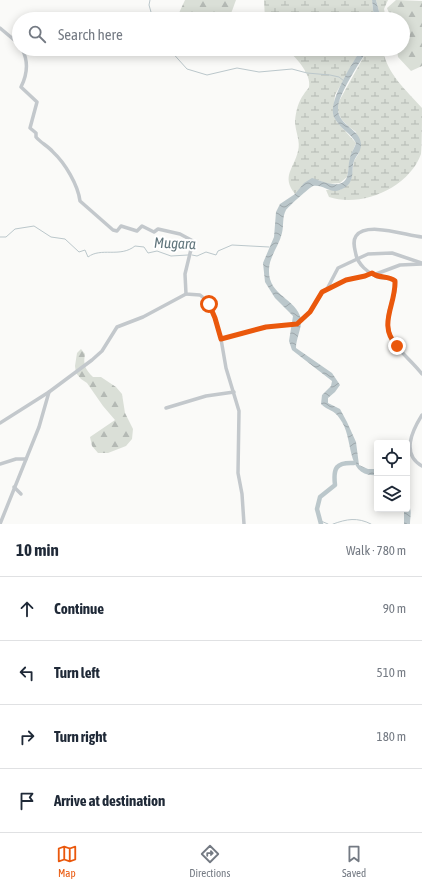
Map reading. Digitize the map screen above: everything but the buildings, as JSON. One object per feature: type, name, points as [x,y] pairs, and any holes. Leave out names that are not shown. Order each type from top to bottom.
[{"type":"street","points":[[0,28],[12,38]]},
{"type":"street","points":[[24,56],[26,61],[26,77],[21,87],[37,102],[30,128],[36,132],[36,138],[53,151],[66,167],[69,176],[79,191],[80,201],[113,230],[117,231],[121,226],[137,231],[142,226],[154,232],[158,229],[180,234],[193,241],[185,274],[186,294]]},
{"type":"street","points":[[422,237],[390,230],[361,232],[356,236],[354,244],[360,264],[378,277],[395,280],[394,292],[387,323],[388,334],[422,374]]},
{"type":"street","points":[[326,290],[338,268],[368,254],[392,253],[422,264]]},
{"type":"street","points":[[221,339],[266,327],[297,324],[310,312],[322,292],[326,290],[349,279],[372,273],[376,274],[400,265],[422,264]]},
{"type":"street","points":[[0,417],[1,422],[49,392],[100,352],[117,327],[143,317],[186,294],[200,295],[205,298],[215,318],[221,339],[226,368],[234,392],[240,419],[238,473],[242,494],[244,524]]},
{"type":"street","points":[[0,524],[39,427],[49,392]]},
{"type":"street","points":[[166,408],[206,396],[234,392]]},
{"type":"street","points":[[422,415],[416,425],[410,444],[414,458],[422,466]]},
{"type":"street","points":[[0,464],[16,459],[26,458]]},
{"type":"street","points":[[14,487],[21,494]]},
{"type":"green space","points":[[185,0],[236,0],[232,12],[179,12]]},
{"type":"green space","points":[[264,0],[372,0],[373,12],[265,12]]},
{"type":"green space","points":[[376,0],[388,0],[384,9],[385,12],[379,12]]},
{"type":"green space","points":[[396,0],[422,1],[422,66],[411,71],[398,57],[410,56],[410,12],[388,12],[387,8]]},
{"type":"green space","points":[[293,56],[357,56],[335,95],[333,113],[337,122],[356,143],[351,155],[347,177],[340,183],[327,184],[318,180],[295,194],[291,188],[289,177],[299,148],[295,117],[299,103],[309,87],[308,77],[302,66]]},
{"type":"green space","points":[[364,56],[385,56],[388,66],[398,81],[422,108],[421,154],[415,166],[406,177],[395,185],[369,197],[355,200],[342,200],[329,197],[326,190],[340,190],[351,180],[354,161],[359,153],[356,132],[340,117],[338,103]]},
{"type":"green space","points":[[81,349],[85,354],[85,367],[90,374],[93,377],[101,377],[116,387],[122,394],[125,413],[133,429],[132,439],[126,446],[108,453],[98,453],[92,446],[90,437],[115,420],[87,383],[76,373],[75,366],[77,353]]},
{"type":"water","points":[[372,0],[376,0],[379,12],[373,12]]},
{"type":"water","points":[[357,56],[364,56],[345,87],[338,108],[342,120],[356,133],[361,143],[353,164],[351,180],[347,186],[337,191],[313,186],[286,210],[281,238],[269,265],[269,270],[270,279],[273,286],[294,306],[301,319],[296,348],[332,373],[340,385],[328,398],[328,403],[340,409],[347,422],[356,442],[359,465],[368,469],[374,469],[374,475],[367,474],[359,470],[352,455],[345,427],[335,413],[321,404],[322,395],[331,386],[332,381],[292,350],[289,341],[293,316],[275,298],[265,282],[263,263],[274,237],[276,212],[280,204],[295,194],[304,183],[312,178],[326,183],[336,184],[344,181],[347,177],[349,163],[356,143],[334,117],[334,102],[342,83]]},
{"type":"water","points":[[410,508],[411,511],[410,524],[404,524],[404,512],[410,512]]},
{"type":"waterway","points":[[150,0],[149,5],[151,12]]},
{"type":"waterway","points":[[175,56],[187,69],[207,75],[237,68],[259,72],[292,69],[307,73],[339,77],[344,81]]},
{"type":"waterway","name":"Mugara","points":[[0,237],[6,237],[15,229],[34,226],[51,237],[65,239],[79,252],[85,250],[88,257],[93,254],[129,250],[135,246],[144,247],[148,253],[157,251],[171,256],[188,255]]},
{"type":"waterway","name":"Mugara","points":[[192,255],[197,256],[206,252],[216,255],[218,251],[232,245],[269,247]]},
{"type":"waterway","points":[[321,524],[317,509],[320,497],[335,485],[335,470],[337,467],[343,464],[354,463]]},
{"type":"waterway","points":[[333,524],[352,520],[361,520],[371,524]]},
{"type":"waterway","points":[[321,521],[328,524]]},
{"type":"route","points":[[209,304],[221,339],[234,334],[266,327],[297,324],[310,312],[322,292],[346,280],[372,273],[378,277],[395,280],[387,328],[388,334],[397,346]]}]
